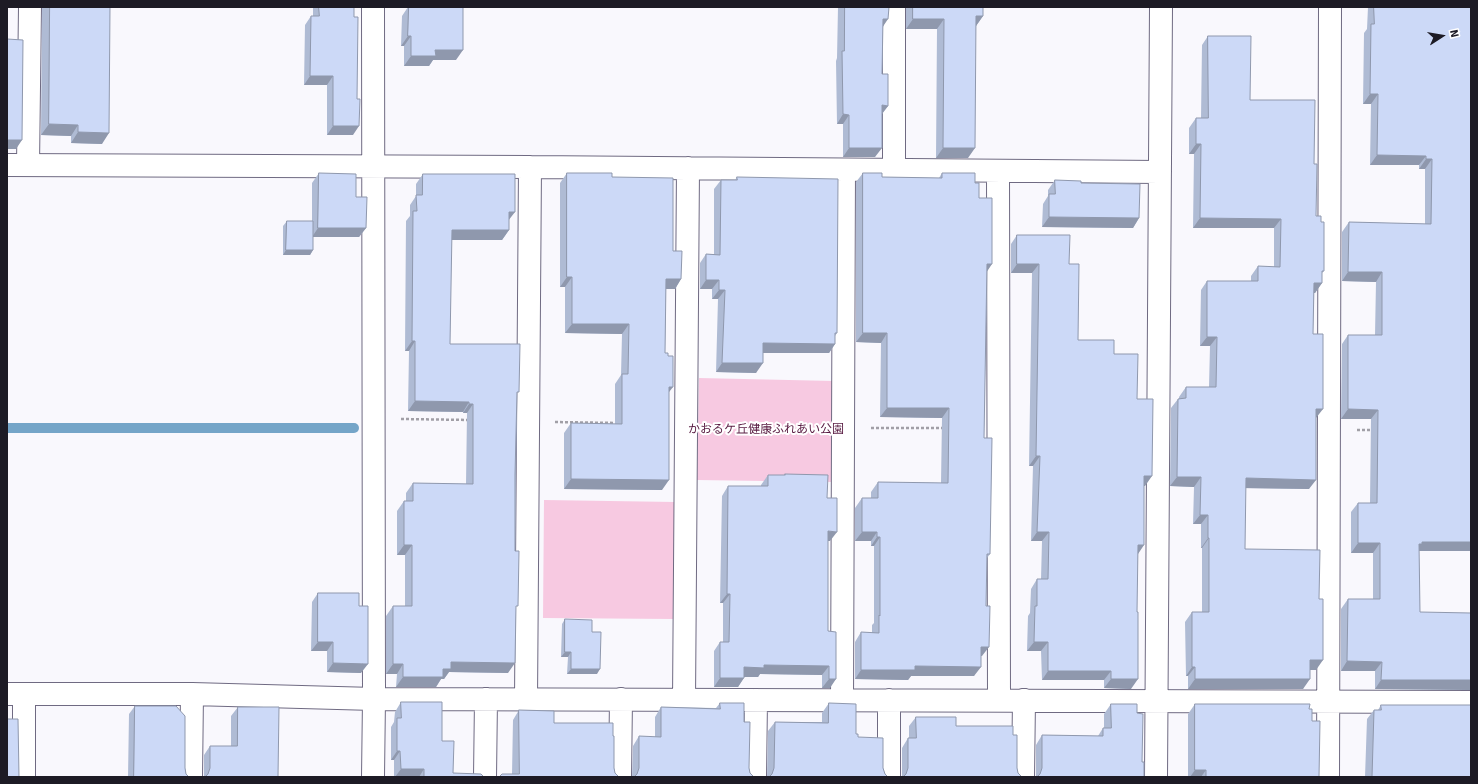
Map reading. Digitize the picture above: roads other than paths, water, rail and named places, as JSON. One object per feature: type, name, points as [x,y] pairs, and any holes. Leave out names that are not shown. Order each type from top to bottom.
[{"type":"street","points":[[30,7],[17,165],[1160,172]]},
{"type":"street","points":[[373,7],[373,777]]},
{"type":"street","points":[[894,7],[894,170]]},
{"type":"street","points":[[1156,777],[1161,7]]},
{"type":"street","points":[[1328,777],[1330,7]]},
{"type":"street","points":[[526,699],[530,167]]},
{"type":"street","points":[[684,700],[688,168]]},
{"type":"street","points":[[842,700],[844,170]]},
{"type":"street","points":[[998,171],[999,700]]},
{"type":"street","points":[[24,777],[15,694],[192,694],[374,699],[1471,702]]},
{"type":"street","points":[[191,777],[192,694]]},
{"type":"street","points":[[486,699],[486,777]]},
{"type":"street","points":[[620,777],[621,699]]},
{"type":"street","points":[[755,777],[756,700]]},
{"type":"street","points":[[889,700],[889,777]]},
{"type":"street","points":[[1023,777],[1024,700]]},
{"type":"waterway","points":[[7,428],[354,428]]},
{"type":"park label","name":"かおるケ丘健康ふれあい公園","points":[[766,430]]}]
